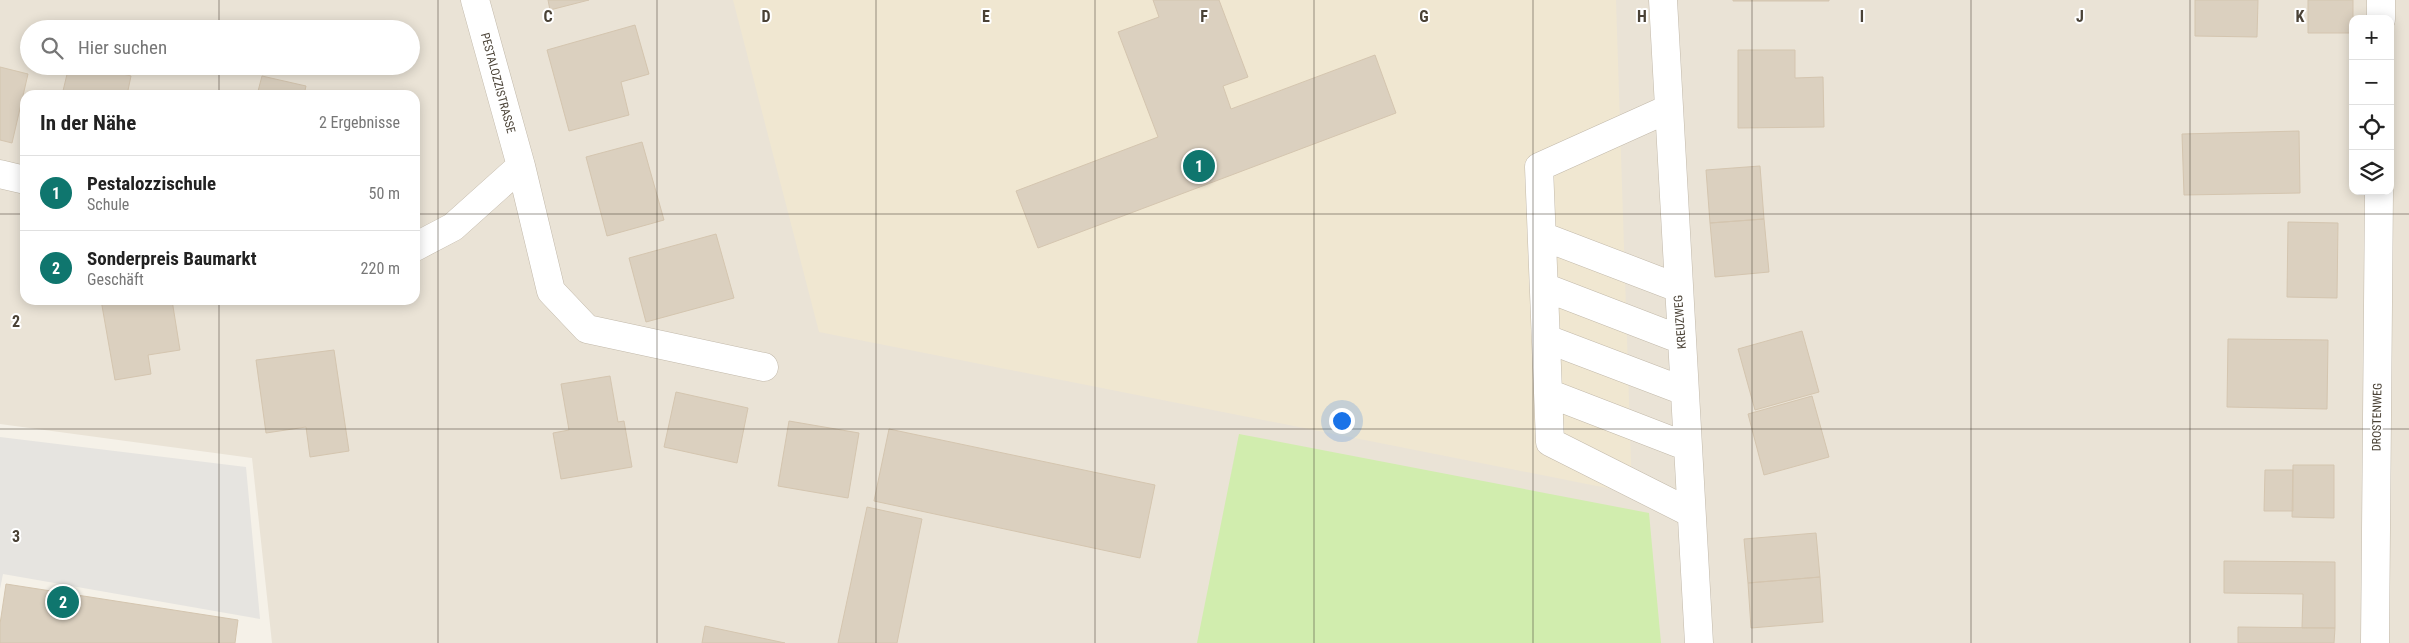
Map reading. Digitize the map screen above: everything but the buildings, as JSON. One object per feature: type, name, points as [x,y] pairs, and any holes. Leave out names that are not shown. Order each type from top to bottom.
[{"type":"street","name":"PESTALOZZISTRASSE","points":[[475,0],[521,166],[551,291],[587,329],[764,367]]},
{"type":"street","name":"KREUZWEG","points":[[1663,0],[1699,643]]},
{"type":"street","points":[[2381,0],[2381,15]]},
{"type":"street","points":[[1668,108],[1539,167],[1550,442],[1692,513]]},
{"type":"street","points":[[420,244],[454,227],[521,166]]},
{"type":"street","points":[[0,174],[20,179]]},
{"type":"street","name":"DROSTENWEG","points":[[2375,643],[2379,195]]},
{"type":"street","points":[[1542,236],[1678,288]]},
{"type":"street","points":[[1544,287],[1682,340]]},
{"type":"street","points":[[1547,339],[1684,391]]},
{"type":"street","points":[[1548,393],[1688,447]]},
{"type":"shaded area","points":[[0,0],[2409,0],[2409,643],[272,643],[252,458],[0,424]]},
{"type":"shaded area","points":[[733,0],[1616,0],[1632,493],[819,332]]},
{"type":"shaded area","points":[[0,437],[246,467],[260,619],[3,574],[0,589]]},
{"type":"green space","points":[[1239,434],[1649,513],[1661,643],[1197,643]]},
{"type":"place","name":"Pestalozzischule","points":[[1199,166]]},
{"type":"place","name":"Sonderpreis Baumarkt","points":[[63,602]]}]
